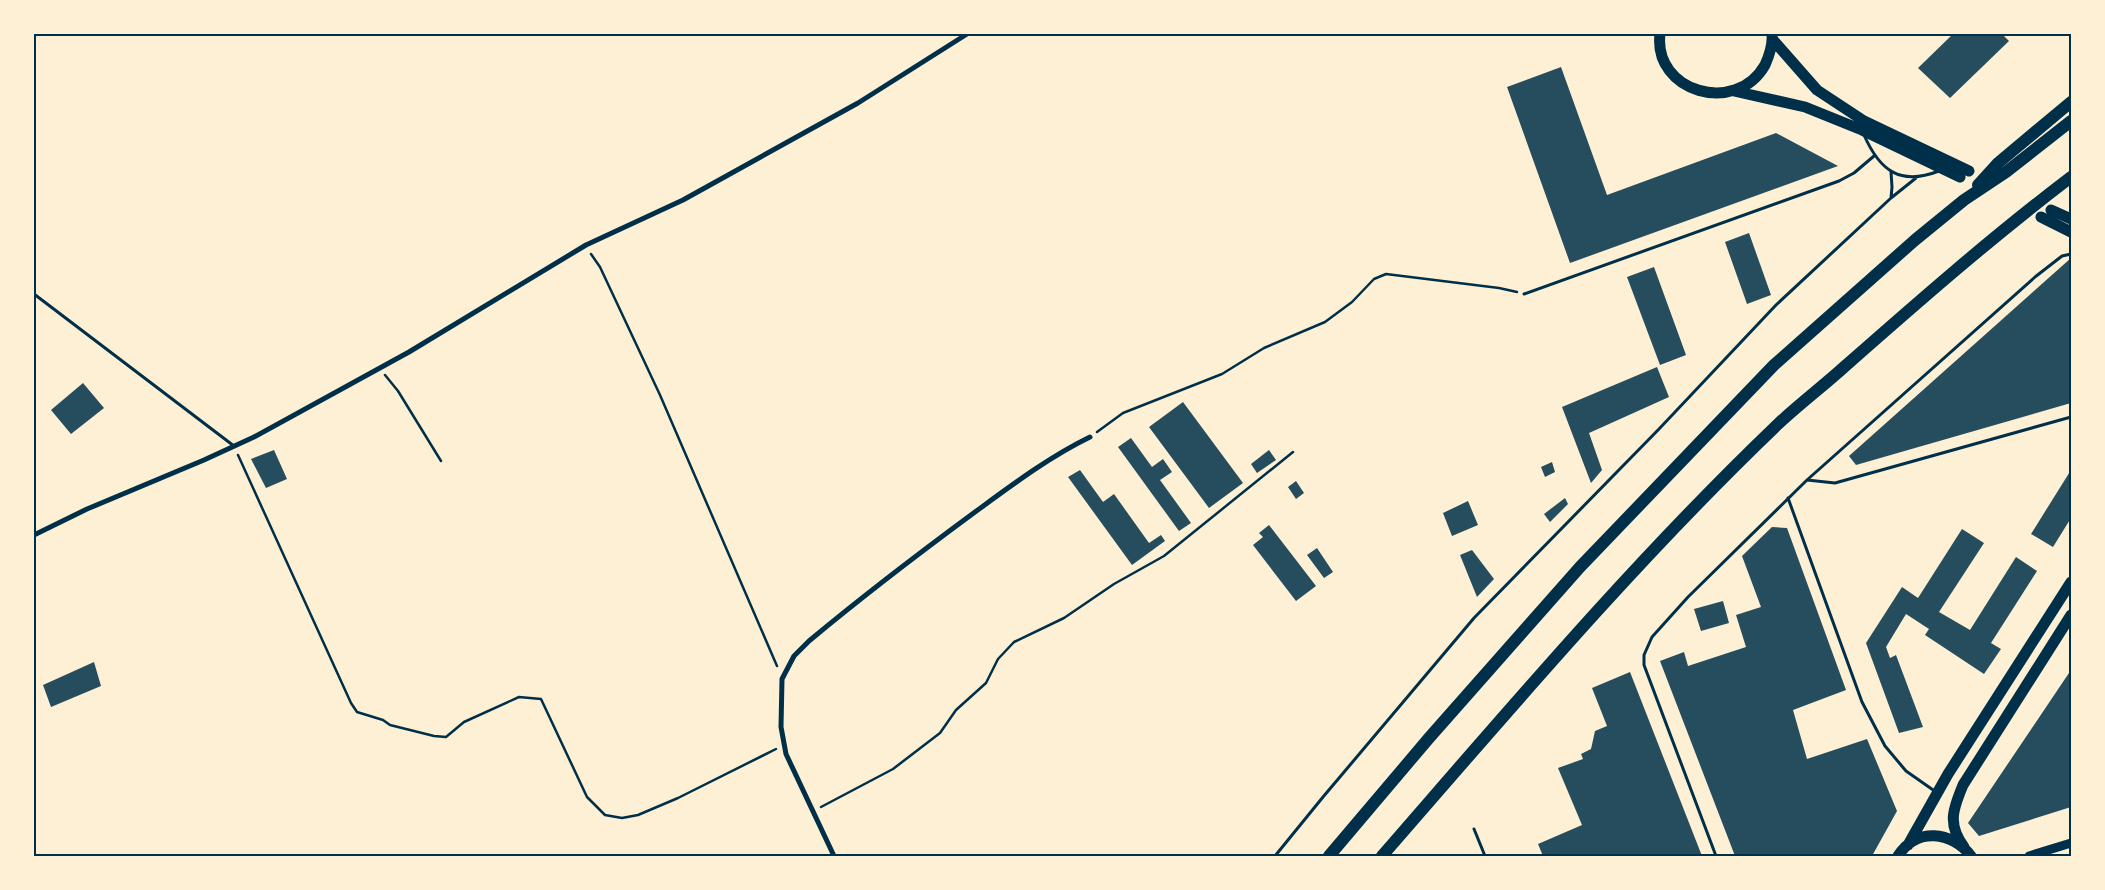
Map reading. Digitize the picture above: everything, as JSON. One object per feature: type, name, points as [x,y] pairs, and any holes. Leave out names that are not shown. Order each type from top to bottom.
[{"type":"highway","points":[[1964,200],[1998,163],[2071,102]]},
{"type":"highway","points":[[1329,856],[1429,738],[1580,567],[1774,365],[1908,246],[1964,200],[2006,172],[2071,121]]},
{"type":"highway","points":[[1382,856],[1498,721],[1616,591],[1696,506],[1778,424],[2007,226],[2071,177]]},
{"type":"main road","points":[[1657,36],[1663,56],[1671,72],[1684,84],[1700,91],[1717,94],[1734,91],[1749,83],[1761,72],[1769,56],[1772,37]]},
{"type":"main road","points":[[1734,91],[1805,107],[1862,130],[1943,170],[1964,174],[1864,121],[1817,90],[1772,37]]},
{"type":"main road","points":[[2051,210],[2071,219]]},
{"type":"main road","points":[[2041,217],[2071,232]]},
{"type":"main road","points":[[1898,856],[1908,845],[1936,793],[2071,582]]},
{"type":"main road","points":[[1969,853],[1958,839],[1953,824],[1953,809],[1963,785],[2071,615]]},
{"type":"main road","points":[[1908,845],[1924,836],[1938,835],[1952,839],[1969,853]]},
{"type":"street","points":[[34,535],[87,509],[234,446],[380,368],[586,245],[683,200],[858,103],[967,34]]},
{"type":"street","points":[[834,856],[812,812],[786,754],[784,745],[780,711],[782,679],[794,656],[809,641],[912,558],[1065,449],[1090,437]]},
{"type":"street","points":[[2029,856],[2071,843]]},
{"type":"lane","points":[[1862,130],[1874,156],[1891,172],[1916,178],[1943,170]]},
{"type":"lane","points":[[1524,294],[1839,181],[1854,173],[1874,156]]},
{"type":"lane","points":[[1890,198],[1892,186],[1891,172]]},
{"type":"lane","points":[[1275,856],[1474,618],[1659,429],[1776,305],[1890,198],[1916,178]]},
{"type":"lane","points":[[1716,856],[1644,665],[1644,655],[1652,637],[1662,624],[1807,480],[2035,277],[2062,256],[2071,254]]},
{"type":"lane","points":[[34,294],[234,446]]},
{"type":"lane","points":[[1807,480],[1835,483],[2071,417]]},
{"type":"lane","points":[[1788,498],[1862,702],[1884,746],[1906,772],[1936,793]]},
{"type":"lane","points":[[1474,828],[1485,856]]},
{"type":"path","points":[[586,245],[600,267],[660,395],[782,679]]},
{"type":"path","points":[[1090,437],[1123,413],[1222,374],[1264,348],[1325,322],[1352,302],[1374,279],[1386,274],[1499,288],[1524,294]]},
{"type":"path","points":[[380,368],[398,391],[441,461]]},
{"type":"path","points":[[234,446],[350,703],[357,712],[383,720],[390,725],[434,736],[446,737],[464,722],[520,697],[541,699],[587,796],[605,815],[622,818],[638,815],[678,798],[747,761],[784,745]]},
{"type":"path","points":[[812,812],[892,769],[935,737],[956,710],[986,683],[998,659],[1014,642],[1064,618],[1114,584],[1164,556],[1293,452]]},
{"type":"building","points":[[1953,34],[2002,34],[2009,41],[1950,98],[1918,68]]},
{"type":"building","points":[[1561,67],[1607,195],[1776,133],[1838,166],[1570,263],[1507,87]]},
{"type":"building","points":[[1749,233],[1771,295],[1747,304],[1725,242]]},
{"type":"building","points":[[2071,258],[2071,403],[1856,465],[1849,456]]},
{"type":"building","points":[[1654,267],[1686,355],[1660,365],[1627,277]]},
{"type":"building","points":[[1657,367],[1669,397],[1589,433],[1602,470],[1591,483],[1562,407]]},
{"type":"building","points":[[83,383],[104,408],[71,434],[51,410]]},
{"type":"building","points":[[1183,402],[1243,483],[1209,508],[1149,427]]},
{"type":"building","points":[[1131,438],[1152,467],[1163,459],[1172,472],[1160,480],[1191,523],[1179,531],[1118,447]]},
{"type":"building","points":[[274,450],[287,479],[266,488],[251,459]]},
{"type":"building","points":[[1269,450],[1276,460],[1257,473],[1251,464]]},
{"type":"building","points":[[1552,462],[1555,472],[1545,477],[1541,467]]},
{"type":"building","points":[[1080,470],[1103,502],[1114,494],[1149,543],[1161,535],[1165,541],[1132,565],[1068,477]]},
{"type":"building","points":[[2071,470],[2071,518],[2053,547],[2031,534]]},
{"type":"building","points":[[1296,481],[1304,493],[1296,499],[1288,487]]},
{"type":"building","points":[[1565,498],[1568,504],[1550,522],[1544,514]]},
{"type":"building","points":[[1468,501],[1478,525],[1452,536],[1443,513]]},
{"type":"building","points":[[1269,525],[1316,586],[1296,601],[1253,545],[1263,537],[1259,533]]},
{"type":"building","points":[[1772,527],[1787,528],[1846,690],[1793,710],[1807,759],[1867,739],[1897,811],[1872,856],[1735,856],[1660,661],[1684,652],[1688,666],[1746,647],[1736,615],[1761,607],[1742,556]]},
{"type":"building","points":[[1962,529],[1984,543],[1939,612],[1970,630],[2016,557],[2037,571],[1991,643],[2001,649],[1984,674],[1925,635],[1929,629],[1906,614],[1886,647],[1890,658],[1896,655],[1923,727],[1899,733],[1866,643],[1902,587],[1918,598]]},
{"type":"building","points":[[1317,548],[1333,572],[1324,578],[1307,555]]},
{"type":"building","points":[[1472,550],[1494,579],[1477,597],[1460,555]]},
{"type":"building","points":[[1723,601],[1729,623],[1701,631],[1694,609]]},
{"type":"building","points":[[94,662],[101,686],[51,707],[43,685]]},
{"type":"building","points":[[2071,670],[2071,807],[1979,836],[1968,823]]},
{"type":"building","points":[[1630,672],[1702,856],[1543,856],[1538,844],[1582,825],[1558,768],[1583,759],[1581,754],[1591,749],[1595,731],[1607,726],[1592,688]]}]
